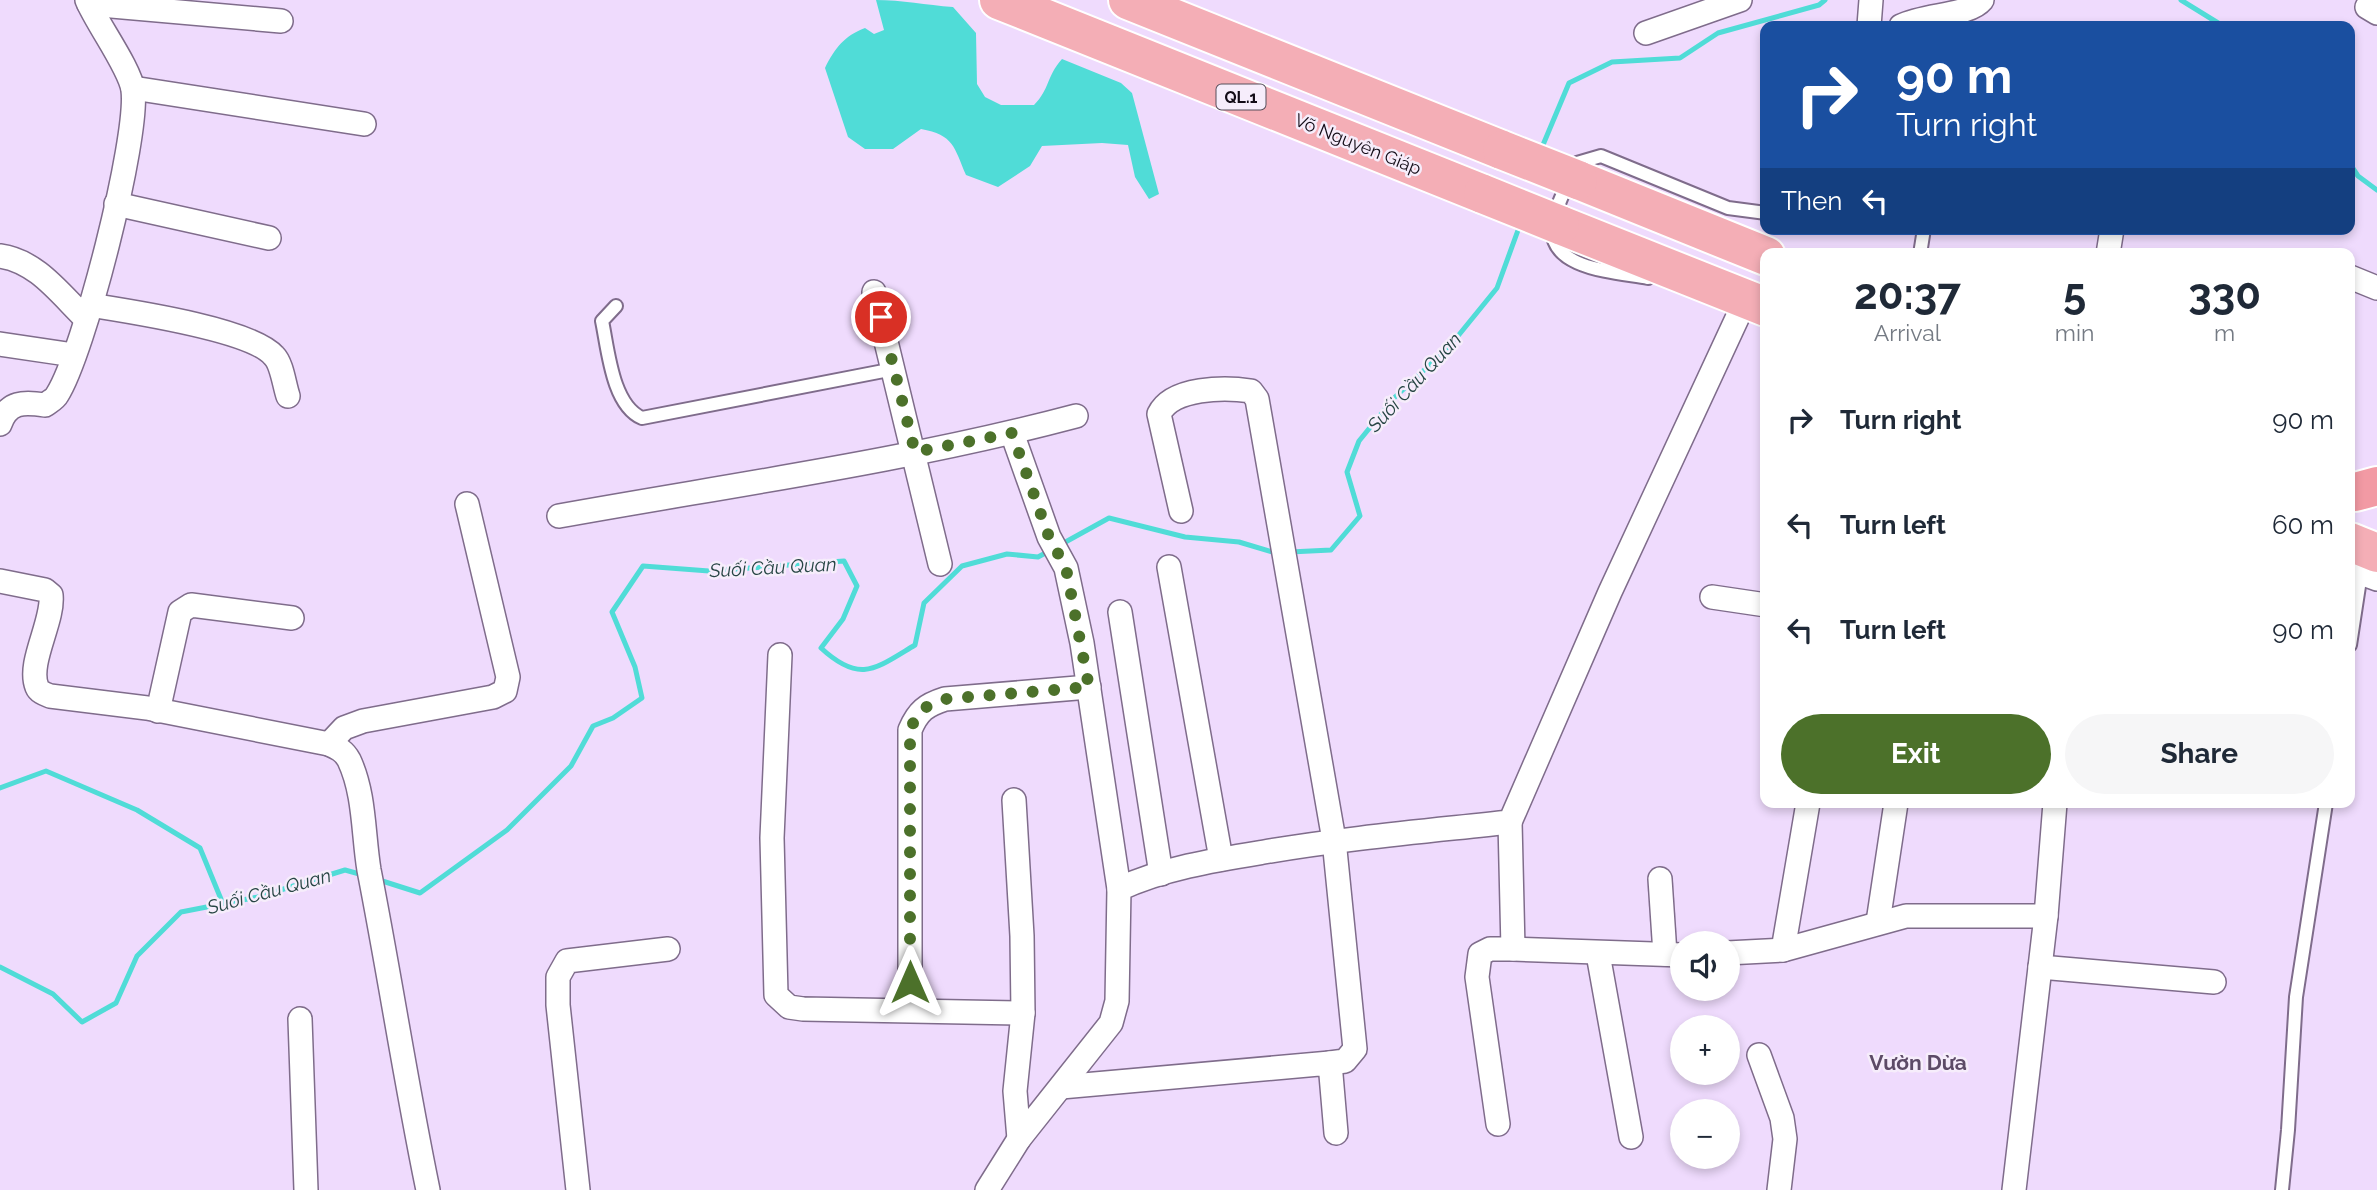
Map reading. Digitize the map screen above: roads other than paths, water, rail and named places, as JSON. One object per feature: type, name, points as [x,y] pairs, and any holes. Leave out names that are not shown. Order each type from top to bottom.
[{"type":"highway","name":"Võ Nguyên Giáp","points":[[999,0],[1560,225],[1751,305]]},
{"type":"highway","points":[[1128,0],[1578,180],[1765,246]]},
{"type":"street","points":[[1646,33],[1740,0]]},
{"type":"street","points":[[1869,21],[1871,0]]},
{"type":"street","points":[[1915,21],[1938,13],[1969,11],[1982,0]]},
{"type":"street","points":[[88,2],[281,21]]},
{"type":"street","points":[[0,424],[10,408],[22,401],[45,405],[57,396],[88,312],[116,204],[132,123],[133,88],[88,2]]},
{"type":"street","points":[[133,88],[364,124]]},
{"type":"street","points":[[116,204],[269,238]]},
{"type":"street","points":[[0,256],[18,258],[31,266],[88,312],[189,322],[263,347],[276,357],[288,396]]},
{"type":"street","points":[[2355,278],[2377,288]]},
{"type":"street","points":[[874,292],[915,452],[940,564]]},
{"type":"street","points":[[1513,949],[1510,822],[1610,592],[1751,305]]},
{"type":"street","points":[[0,344],[74,355]]},
{"type":"street","points":[[1061,1087],[1168,1075],[1330,1063],[1345,1061],[1355,1049],[1334,840],[1257,399],[1251,391],[1228,388],[1176,397],[1164,403],[1159,414],[1181,511]]},
{"type":"street","points":[[559,516],[915,452],[1012,433],[1076,416]]},
{"type":"street","points":[[987,1190],[1020,1139],[1111,1023],[1117,1000],[1119,889],[1089,687],[1066,568],[1049,537],[1012,433]]},
{"type":"street","points":[[328,744],[344,728],[363,721],[493,697],[505,691],[509,677],[467,504]]},
{"type":"street","points":[[1169,567],[1221,859]]},
{"type":"street","points":[[0,580],[45,590],[51,595],[36,664],[36,686],[40,692],[158,710],[328,744],[341,750],[353,772],[365,820],[368,862],[402,1063],[428,1190]]},
{"type":"street","points":[[1712,597],[1760,604]]},
{"type":"street","points":[[158,710],[180,612],[191,605],[292,618]]},
{"type":"street","points":[[1120,612],[1161,874]]},
{"type":"street","points":[[780,655],[772,838],[776,995],[789,1007],[803,1009],[1023,1013]]},
{"type":"street","points":[[910,1010],[910,730],[915,717],[926,704],[945,699],[1089,687]]},
{"type":"street","points":[[1014,800],[1023,936],[1023,1013],[1015,1091],[1020,1139]]},
{"type":"street","points":[[1783,950],[1807,808]]},
{"type":"street","points":[[1878,922],[1895,808]]},
{"type":"street","points":[[2014,1190],[2046,916],[2055,808]]},
{"type":"street","points":[[1119,889],[1150,874],[1161,874],[1221,859],[1334,840],[1510,822]]},
{"type":"street","points":[[1660,879],[1670,937]]},
{"type":"street","points":[[1740,952],[1783,950],[1906,916],[2046,916]]},
{"type":"street","points":[[578,1190],[575,1139],[557,996],[561,968],[567,961],[667,948]]},
{"type":"street","points":[[1498,1124],[1476,966],[1480,954],[1490,949],[1513,949],[1670,955]]},
{"type":"street","points":[[1598,954],[1631,1137]]},
{"type":"street","points":[[2040,967],[2214,982]]},
{"type":"street","points":[[300,1019],[306,1190]]},
{"type":"street","points":[[1759,1055],[1784,1129],[1779,1190]]},
{"type":"street","points":[[1330,1063],[1336,1133]]},
{"type":"lane","points":[[1751,305],[1675,283],[1578,263],[1565,255],[1553,240],[1553,222],[1577,163],[1601,156],[1728,208],[1760,212]]},
{"type":"lane","points":[[616,306],[602,320],[604,330],[621,395],[631,413],[642,418],[894,369]]},
{"type":"lane","points":[[2355,613],[2363,563]]},
{"type":"lane","points":[[2281,1190],[2288,1130],[2295,997],[2325,808]]},
{"type":"waterway","name":"Suối Cầu Quan","points":[[1761,21],[1819,5],[1825,0]]},
{"type":"waterway","name":"Suối Cầu Quan","points":[[2181,0],[2215,21]]},
{"type":"waterway","name":"Suối Cầu Quan","points":[[1540,152],[1569,83],[1612,62],[1680,58],[1718,33],[1760,21]]},
{"type":"waterway","name":"Suối Cầu Quan","points":[[2355,172],[2377,190]]},
{"type":"waterway","name":"Suối Cầu Quan","points":[[1290,552],[1331,550],[1360,516],[1347,472],[1359,441],[1394,398],[1449,347],[1497,288],[1521,222]]},
{"type":"waterway","name":"Suối Cầu Quan","points":[[1060,545],[1109,518],[1185,537],[1239,542],[1276,553]]},
{"type":"waterway","name":"Suối Cầu Quan","points":[[376,879],[420,893],[507,830],[571,766],[593,726],[613,718],[642,698],[635,667],[612,612],[643,566],[709,571],[844,561],[857,586],[843,619],[821,648],[847,666],[868,669],[889,661],[915,645],[924,603],[962,566],[1007,554],[1038,557],[1051,550]]},
{"type":"waterway","points":[[0,788],[46,771],[137,810],[200,848],[223,904]]},
{"type":"waterway","name":"Suối Cầu Quan","points":[[0,967],[53,994],[82,1022],[116,1003],[137,956],[181,912],[258,897],[345,870],[363,875]]},
{"type":"district","name":"Vườn Dừa","points":[[1918,1062]]}]
